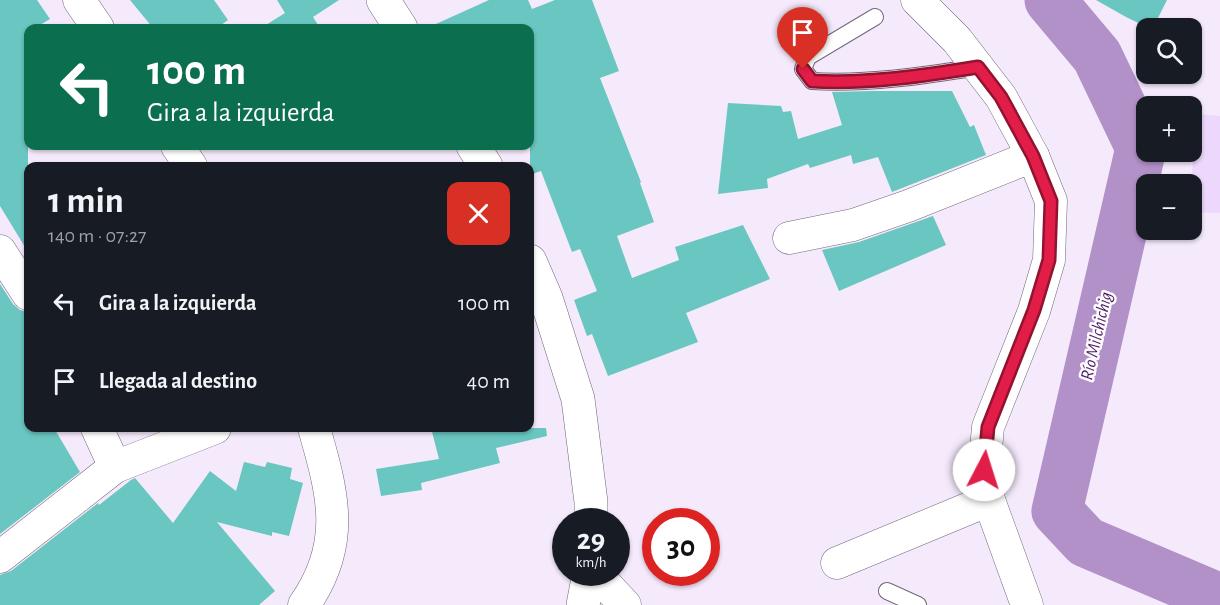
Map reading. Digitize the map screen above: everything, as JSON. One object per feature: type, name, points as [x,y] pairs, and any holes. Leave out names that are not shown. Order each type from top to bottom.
[{"type":"street","points":[[79,0],[95,24]]},
{"type":"street","points":[[383,0],[398,24]]},
{"type":"street","points":[[917,0],[957,40],[1001,97],[1033,156],[1051,201],[1049,260],[1034,310],[988,427],[984,470],[989,500],[1027,605]]},
{"type":"street","points":[[789,238],[853,225],[908,206],[1033,156]]},
{"type":"street","points":[[0,251],[24,288]]},
{"type":"street","points":[[534,281],[538,301],[578,399],[591,508]]},
{"type":"street","points":[[99,432],[116,466]]},
{"type":"street","points":[[0,557],[116,466],[205,432]]},
{"type":"street","points":[[303,605],[315,588],[329,553],[333,529],[327,473],[315,432]]},
{"type":"street","points":[[837,563],[989,500]]},
{"type":"street","points":[[583,605],[587,586]]},
{"type":"street","points":[[607,586],[625,605]]},
{"type":"lane","points":[[875,17],[808,57],[803,69],[812,81],[863,81],[924,76],[978,67]]},
{"type":"lane","points":[[887,591],[918,605]]},
{"type":"shaded area","points":[[1202,115],[1220,116],[1220,213],[1202,212],[1202,174],[1192,174],[1193,162],[1202,162]]},
{"type":"building","points":[[0,0],[37,0],[50,19],[42,24],[24,24],[24,150],[28,150],[28,162],[24,162],[24,245],[0,206]]},
{"type":"building","points":[[130,0],[214,0],[228,20],[222,24],[150,24]]},
{"type":"building","points":[[277,0],[339,0],[313,17],[317,24],[267,24],[285,13]]},
{"type":"building","points":[[489,0],[528,0],[532,9],[555,0],[592,0],[619,71],[600,78],[641,182],[654,222],[617,236],[632,278],[679,260],[675,247],[743,225],[770,279],[686,313],[698,342],[608,376],[592,334],[587,336],[574,300],[597,291],[580,249],[572,252],[541,171],[534,174],[534,162],[530,162],[530,150],[534,150],[534,24],[436,24]]},
{"type":"building","points":[[1096,0],[1167,0],[1158,18],[1136,18],[1136,22]]},
{"type":"building","points":[[952,91],[970,127],[974,125],[986,155],[892,192],[878,157],[853,164],[851,155],[810,168],[808,164],[767,179],[768,188],[718,194],[728,103],[781,106],[783,112],[791,111],[798,139],[842,125],[832,92]]},
{"type":"building","points":[[933,216],[946,245],[839,291],[822,250],[859,242]]},
{"type":"building","points":[[0,284],[13,304],[24,311],[24,432],[56,432],[80,472],[0,534]]},
{"type":"building","points":[[534,428],[546,428],[547,436],[496,448],[500,463],[421,483],[422,490],[381,496],[376,469],[439,459],[432,432],[534,432]]},
{"type":"building","points":[[244,462],[265,467],[267,462],[292,468],[290,479],[303,483],[289,536],[272,532],[272,536],[217,522],[275,591],[259,605],[0,605],[0,575],[11,571],[131,480],[135,478],[173,523],[210,471],[236,491]]},
{"type":"waterway","name":"Río Milchichig","points":[[1050,0],[1097,56],[1141,148],[1057,511],[1086,542],[1220,599]]},
{"type":"route","points":[[803,69],[812,81],[831,82],[924,76],[978,67],[1001,97],[1033,156],[1051,201],[1049,260],[1034,310],[988,427],[984,470]]}]
